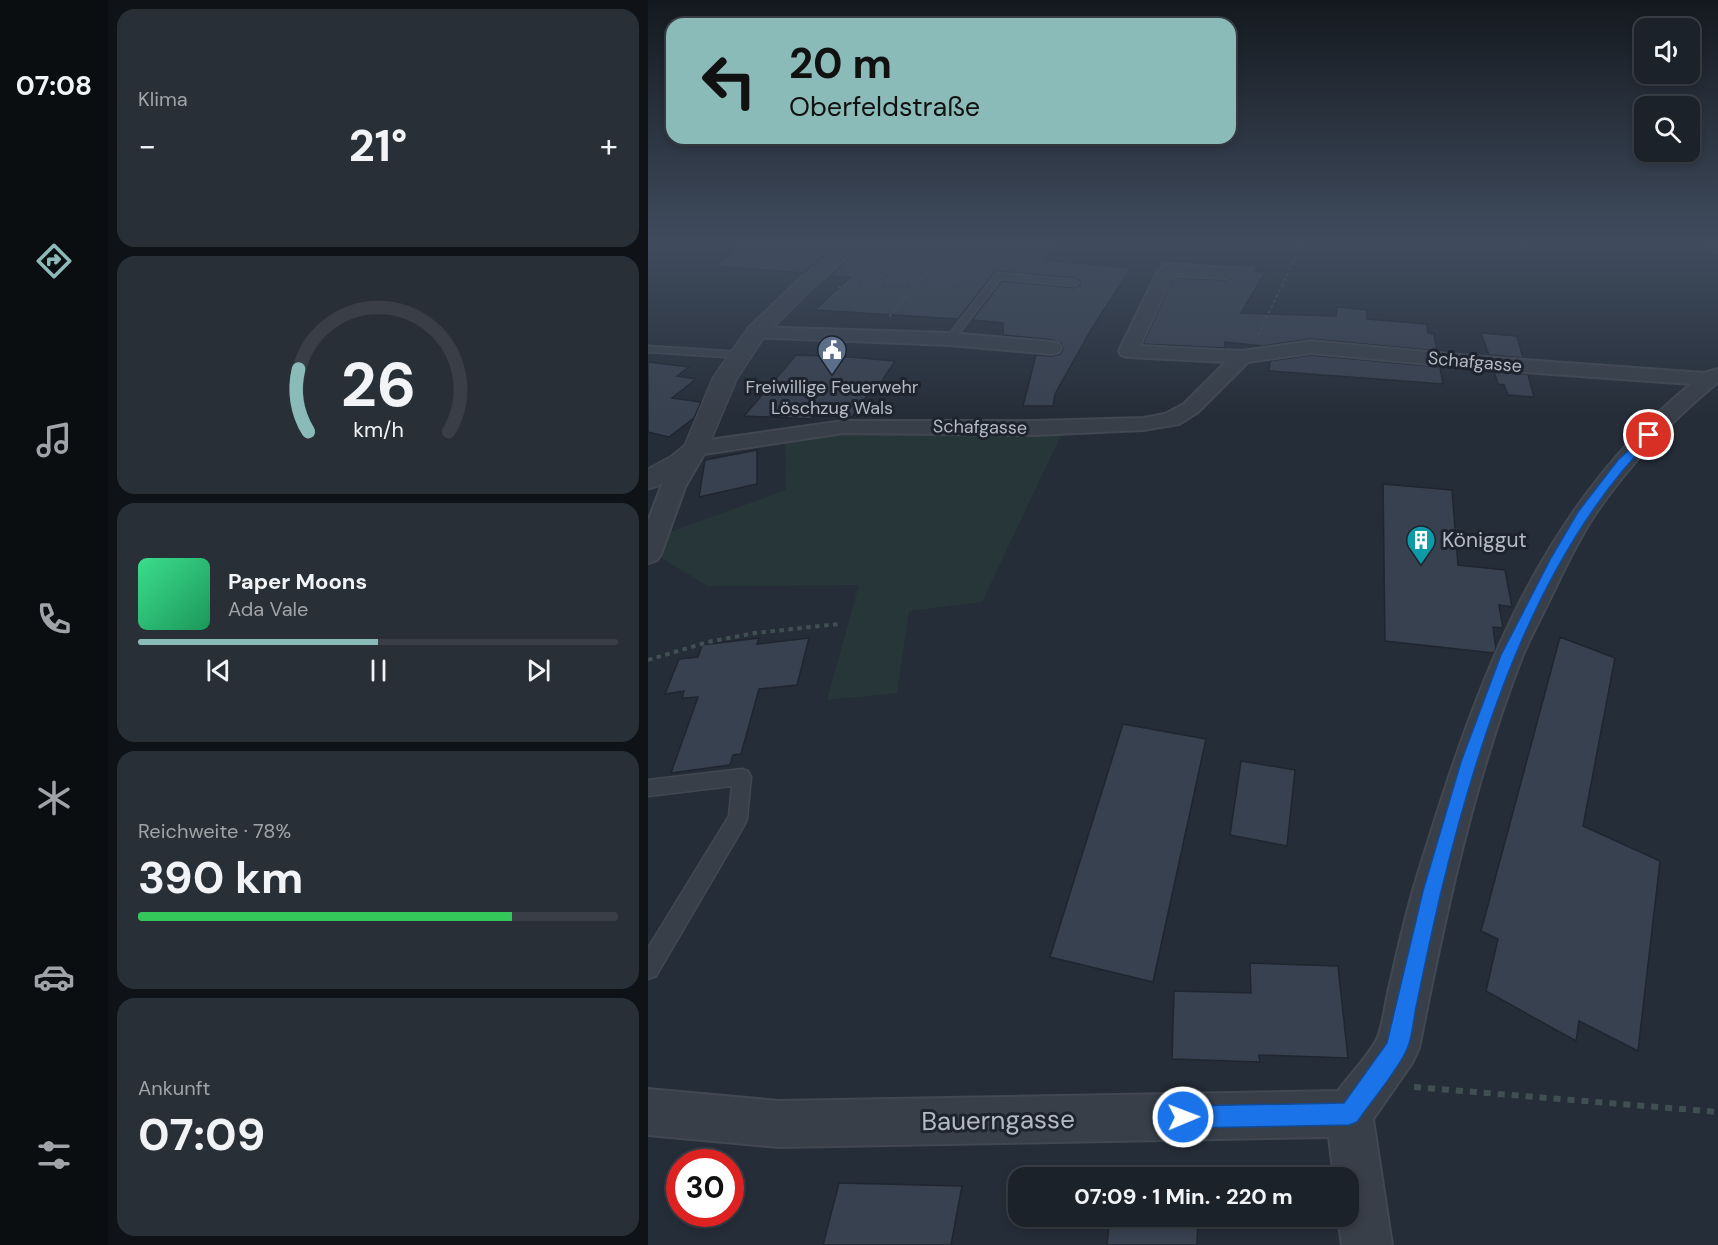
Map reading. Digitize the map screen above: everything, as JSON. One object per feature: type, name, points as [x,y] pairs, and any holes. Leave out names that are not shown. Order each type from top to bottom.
[{"type":"street","points":[[648,553],[673,487],[696,448],[713,402],[740,355],[756,333],[787,302]]},
{"type":"street","name":"Schafgasse","points":[[1151,302],[1128,351],[1247,356],[1311,347],[1470,362],[1714,375]]},
{"type":"street","points":[[756,333],[950,339],[1052,348]]},
{"type":"street","name":"Schafgasse","points":[[696,448],[843,427],[1034,428],[1143,424],[1171,419],[1191,408],[1247,356]]},
{"type":"street","points":[[1367,1245],[1349,1114],[1397,1048],[1432,891],[1469,762],[1508,655],[1557,558],[1582,515],[1622,463],[1680,403],[1714,375]]},
{"type":"street","points":[[648,480],[681,462],[696,448]]},
{"type":"street","name":"Bauerngasse","points":[[648,1112],[779,1124],[1349,1114]]},
{"type":"lane","points":[[950,339],[979,302]]},
{"type":"lane","points":[[648,349],[740,355]]},
{"type":"lane","points":[[648,788],[742,777],[738,818],[648,968]]},
{"type":"path","points":[[889,317],[902,302]]},
{"type":"path","points":[[1247,356],[1274,302]]},
{"type":"path","points":[[648,660],[708,642],[755,633],[838,624]]},
{"type":"path","points":[[1407,1090],[1417,1086],[1718,1112]]},
{"type":"shaded area","points":[[830,433],[1062,433],[982,602],[909,611],[897,693],[827,700],[859,585],[708,586],[658,556],[667,533],[786,490],[785,439]]},
{"type":"building","points":[[823,302],[971,302],[958,319],[815,310]]},
{"type":"building","points":[[986,302],[1109,302],[1055,394],[1053,406],[1023,406],[1036,355],[1060,354],[1063,349],[1061,343],[1003,335],[1003,323],[972,320]]},
{"type":"building","points":[[1162,302],[1248,302],[1241,313],[1336,316],[1337,307],[1367,310],[1367,319],[1427,324],[1428,333],[1434,334],[1437,351],[1311,339],[1263,346],[1225,342],[1225,348],[1143,344]]},
{"type":"building","points":[[1481,333],[1517,336],[1523,358],[1489,355]]},
{"type":"building","name":"Freiwillige Feuerwehr Löschzug Wals","points":[[796,355],[895,361],[876,390],[871,390],[852,417],[816,415],[812,419],[744,416]]},
{"type":"building","points":[[1311,355],[1440,367],[1443,384],[1269,371],[1270,361]]},
{"type":"building","points":[[648,362],[689,367],[677,376],[696,379],[672,398],[701,402],[694,418],[669,437],[648,432]]},
{"type":"building","points":[[1494,372],[1528,374],[1534,397],[1508,395],[1504,385],[1498,384]]},
{"type":"building","points":[[757,450],[757,484],[699,497],[705,460]]},
{"type":"building","name":"Königgut","points":[[1383,484],[1452,490],[1458,565],[1505,570],[1512,607],[1499,605],[1503,628],[1493,627],[1496,649],[1494,653],[1385,641]]},
{"type":"building","points":[[1560,637],[1615,658],[1583,826],[1660,861],[1638,1051],[1579,1021],[1576,1041],[1486,991],[1498,939],[1481,931]]},
{"type":"building","points":[[759,638],[757,644],[809,638],[797,685],[759,689],[741,754],[733,755],[730,765],[671,773],[698,697],[682,698],[684,691],[665,694],[679,659],[698,657],[702,645]]},
{"type":"building","points":[[1123,724],[1206,739],[1153,982],[1050,957]]},
{"type":"building","points":[[1241,761],[1295,770],[1287,846],[1230,835]]},
{"type":"building","points":[[1250,963],[1338,966],[1348,1058],[1259,1055],[1260,1062],[1172,1059],[1174,991],[1251,993]]},
{"type":"building","points":[[839,1183],[962,1186],[951,1245],[823,1245]]},
{"type":"building","points":[[1109,1227],[1198,1227],[1197,1245],[1107,1245]]},
{"type":"place","name":"Freiwillige Feuerwehr Löschzug Wals","points":[[832,376]]},
{"type":"place","name":"Königgut","points":[[1421,566]]},
{"type":"route","points":[[1183,1117],[1349,1114],[1397,1048],[1432,891],[1469,762],[1508,655],[1557,558],[1582,515],[1622,463],[1649,435]]}]
